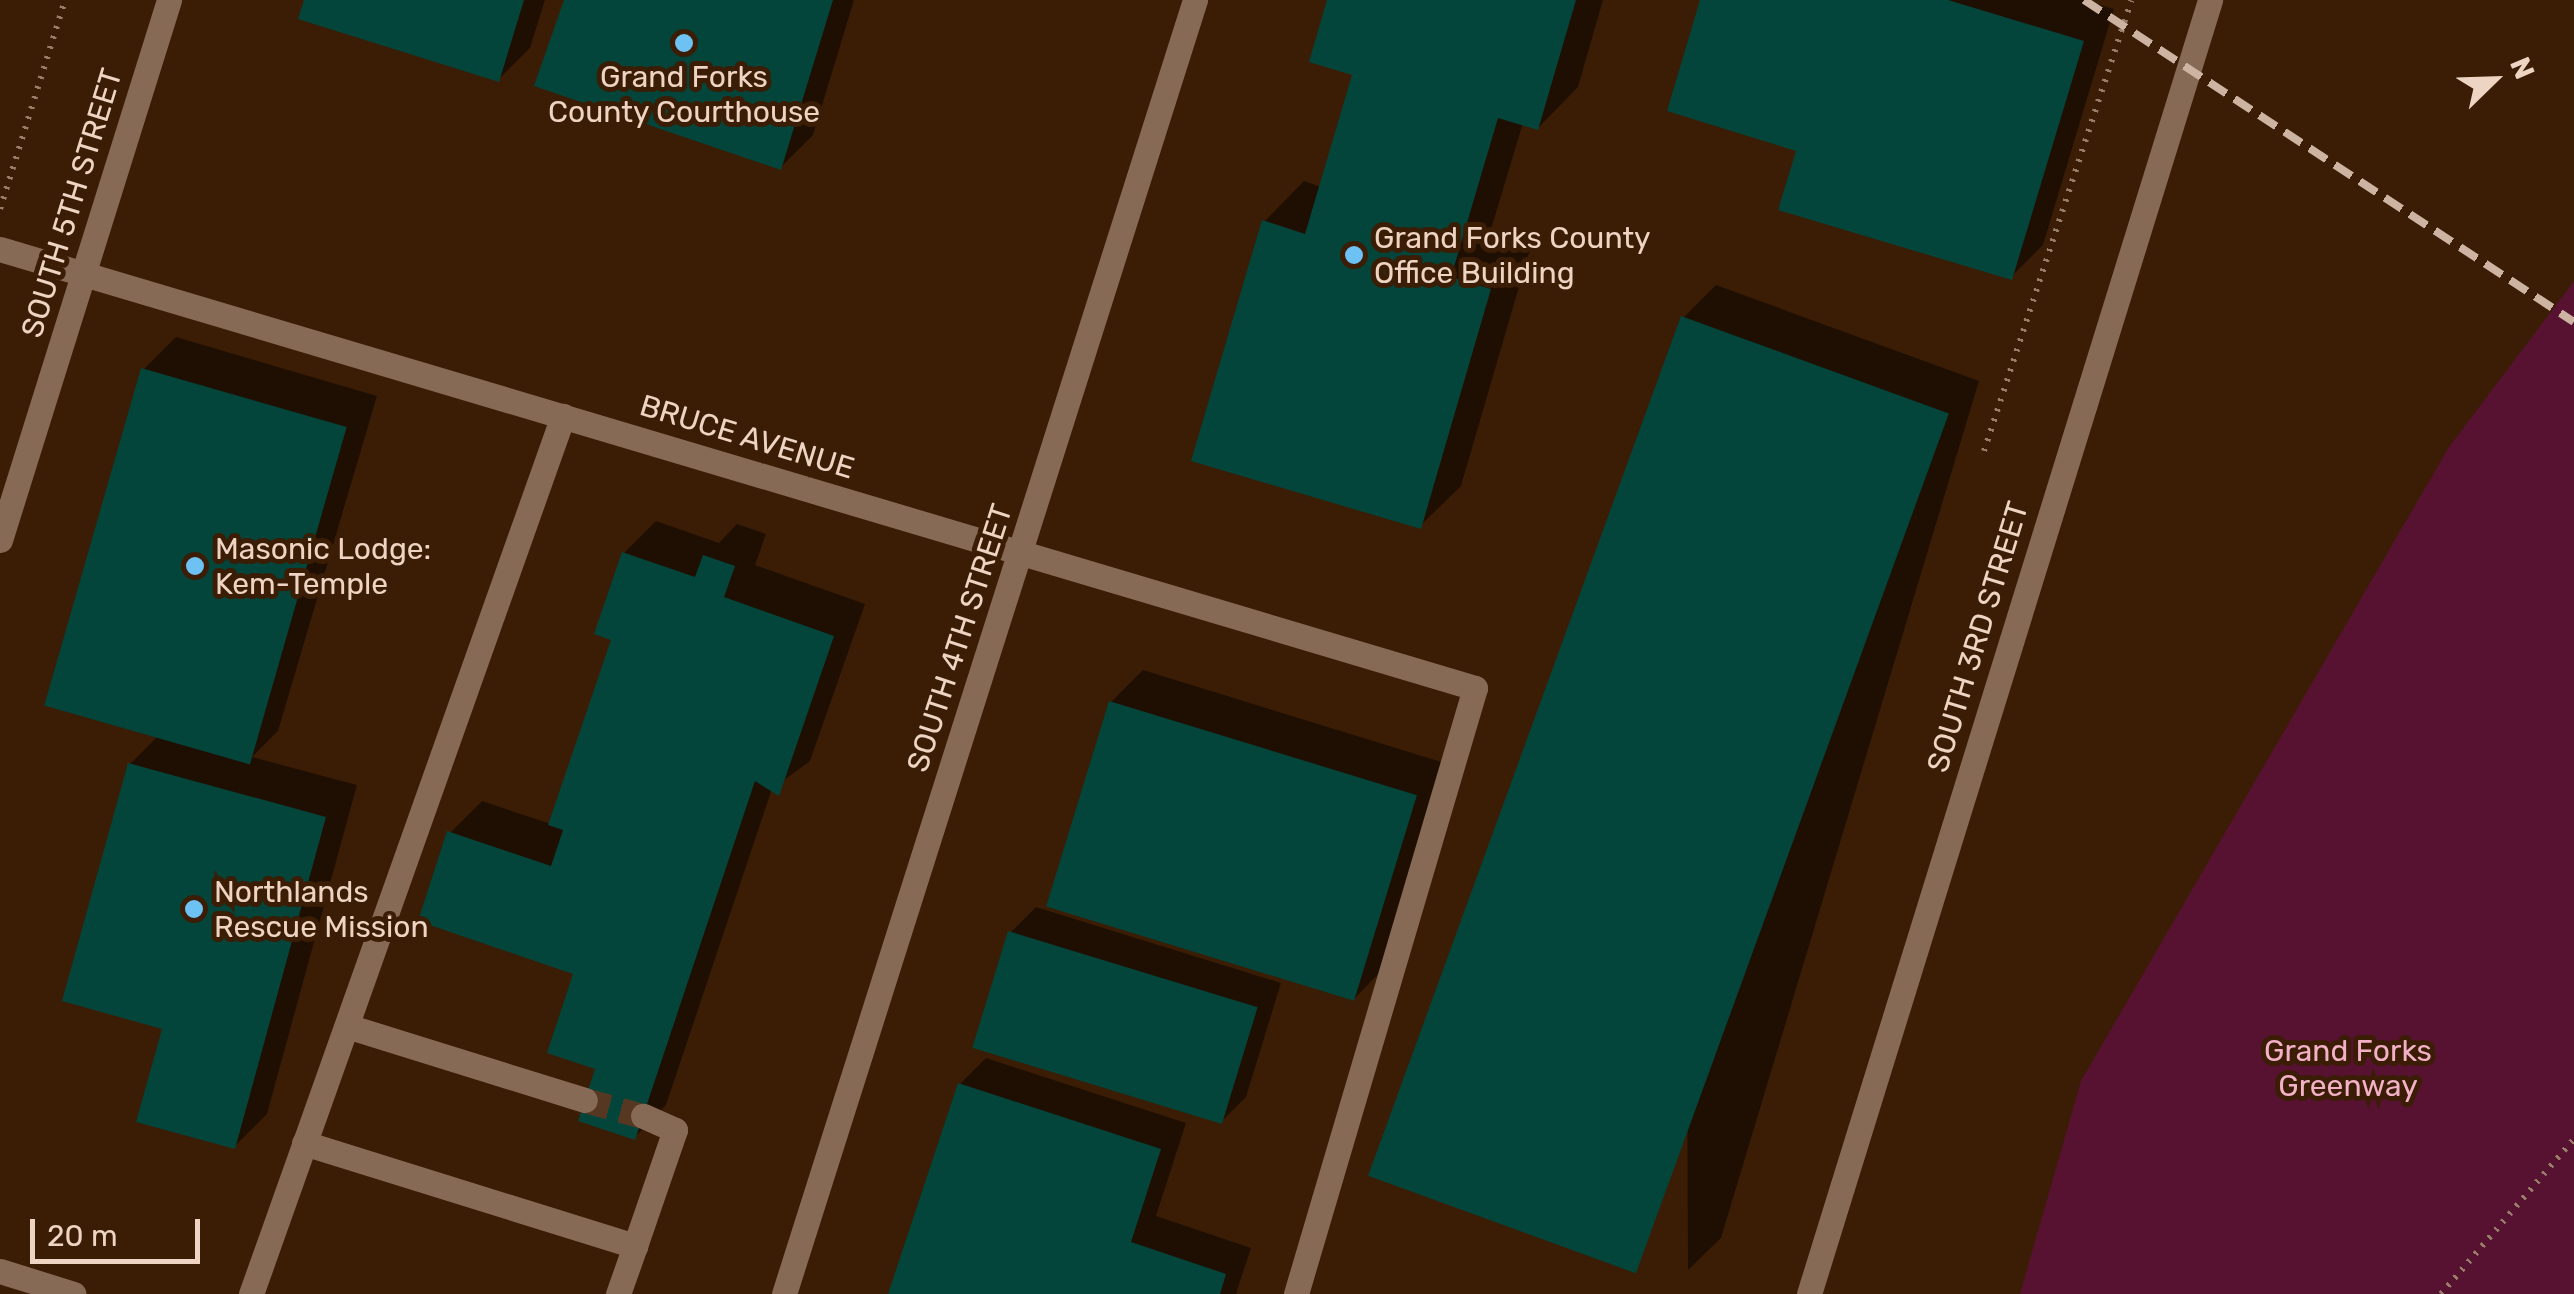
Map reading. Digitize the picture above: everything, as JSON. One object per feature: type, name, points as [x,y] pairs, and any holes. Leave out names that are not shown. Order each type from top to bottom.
[{"type":"street","name":"SOUTH 5TH STREET","points":[[0,540],[169,0]]},
{"type":"street","name":"SOUTH 4TH STREET","points":[[784,1294],[1195,0]]},
{"type":"street","name":"SOUTH 3RD STREET","points":[[1809,1294],[2210,0]]},
{"type":"street","name":"BRUCE AVENUE","points":[[0,249],[1476,688],[1296,1294]]},
{"type":"street","points":[[251,1294],[563,416]]},
{"type":"street","points":[[346,1026],[585,1100]]},
{"type":"street","points":[[618,1294],[675,1130],[643,1116]]},
{"type":"street","points":[[304,1143],[634,1246]]},
{"type":"street","points":[[0,1271],[74,1294]]},
{"type":"path","points":[[0,208],[65,0]]},
{"type":"path","points":[[1984,451],[2130,0]]},
{"type":"path","points":[[2441,1294],[2574,1139]]},
{"type":"green space","name":"Grand Forks Greenway","points":[[2574,281],[2574,1294],[2020,1294],[2081,1081],[2449,447]]},
{"type":"building","points":[[304,0],[524,0],[499,82],[298,19]]},
{"type":"building","name":"Grand Forks County Courthouse","points":[[564,0],[833,0],[781,170],[534,86]]},
{"type":"building","name":"Grand Forks County Office Building","points":[[1327,0],[1576,0],[1538,130],[1498,118],[1451,277],[1491,289],[1421,529],[1191,461],[1262,220],[1305,234],[1352,75],[1309,62]]},
{"type":"building","points":[[1700,0],[1948,0],[2084,41],[2012,280],[1778,210],[1796,151],[1667,111]]},
{"type":"building","points":[[1681,316],[1949,413],[1636,1273],[1368,1176]]},
{"type":"building","name":"Masonic Lodge: Kem-Temple","points":[[141,368],[347,427],[250,764],[44,705]]},
{"type":"building","points":[[622,552],[695,577],[703,555],[735,566],[724,597],[834,636],[779,796],[755,781],[635,1140],[578,1121],[595,1069],[547,1053],[573,974],[418,921],[447,831],[551,866],[563,830],[548,825],[611,640],[594,634]]},
{"type":"building","points":[[1109,701],[1417,795],[1354,1001],[1046,907]]},
{"type":"building","name":"Northlands Rescue Mission","points":[[128,763],[326,817],[235,1149],[136,1122],[162,1029],[62,1001]]},
{"type":"building","points":[[1008,931],[1258,1007],[1222,1124],[972,1048]]},
{"type":"building","points":[[958,1083],[1161,1149],[1131,1242],[1226,1274],[1220,1294],[888,1294]]},
{"type":"tunnel","points":[[585,1100],[643,1116]]},
{"type":"railway","points":[[2084,0],[2574,322]]},
{"type":"place","name":"Grand Forks County Courthouse","points":[[684,43]]},
{"type":"place","name":"Grand Forks County Office Building","points":[[1354,255]]},
{"type":"place","name":"Masonic Lodge: Kem-Temple","points":[[195,566]]},
{"type":"place","name":"Northlands Rescue Mission","points":[[194,909]]}]
